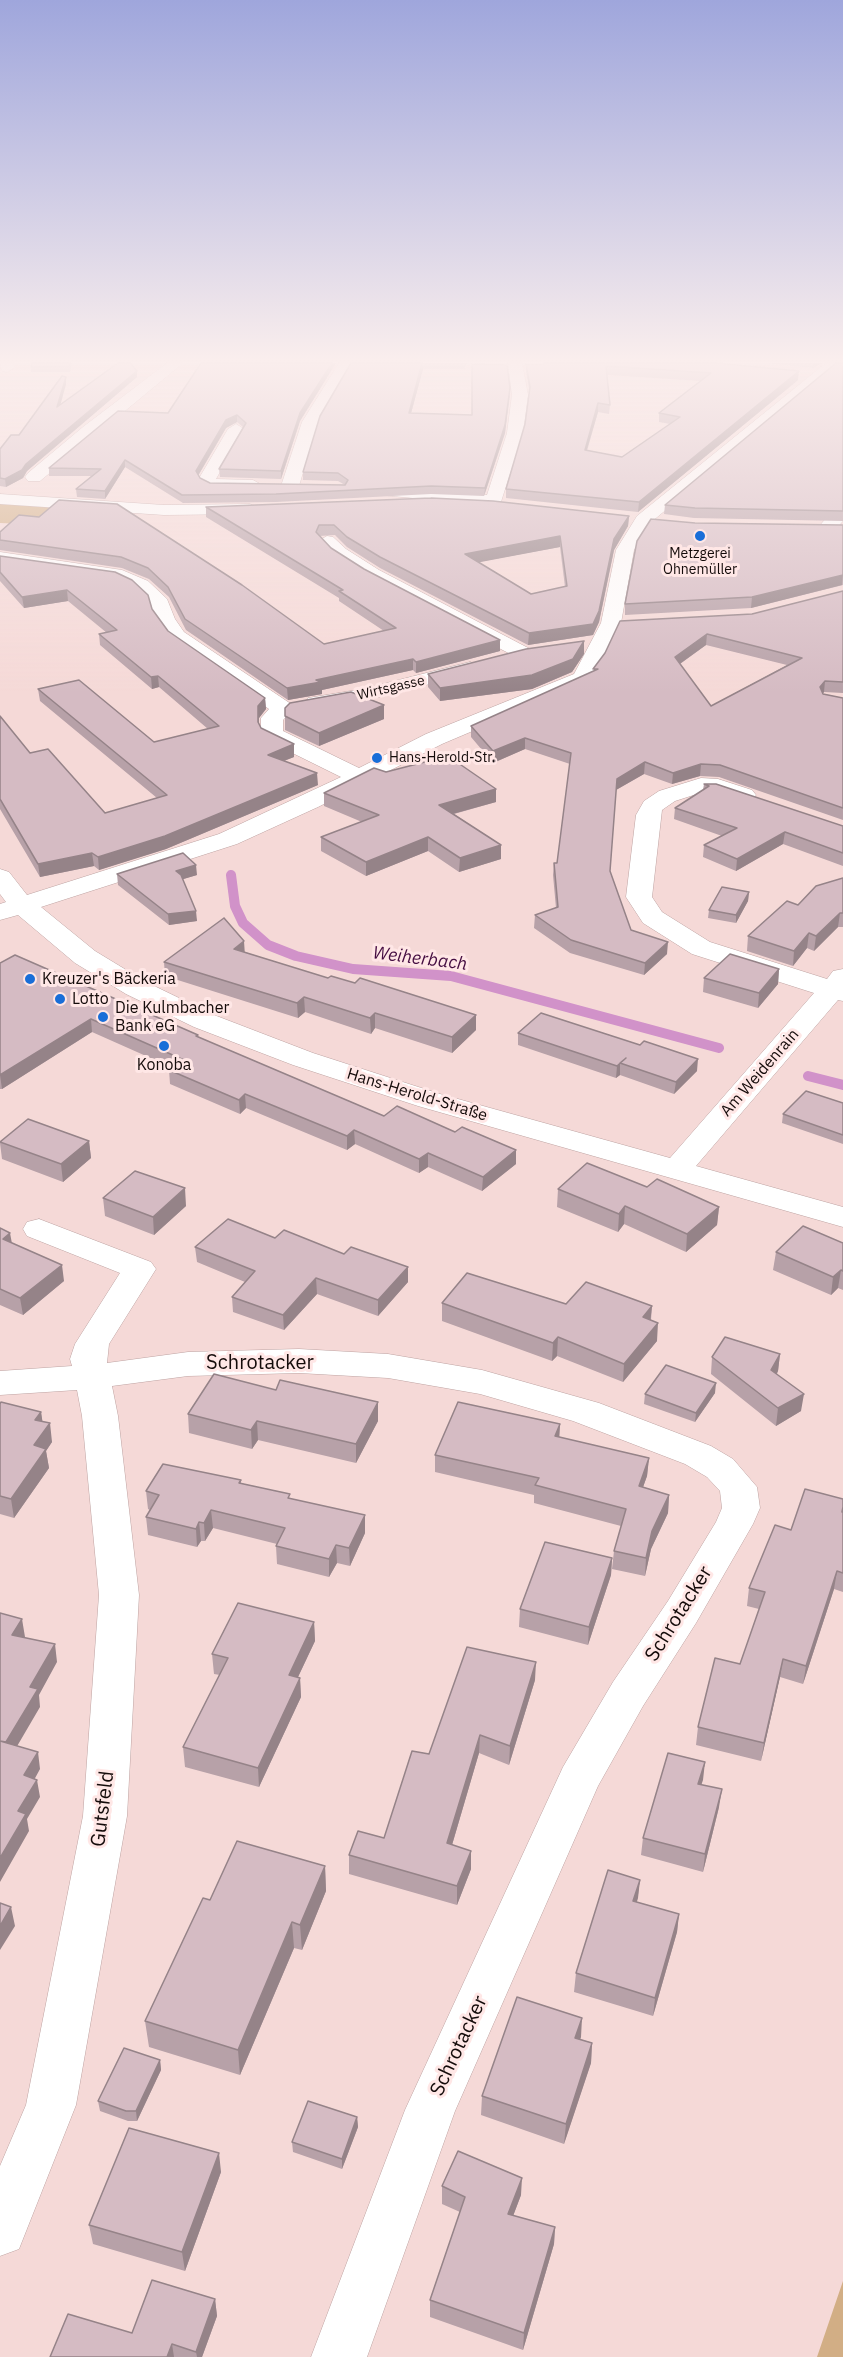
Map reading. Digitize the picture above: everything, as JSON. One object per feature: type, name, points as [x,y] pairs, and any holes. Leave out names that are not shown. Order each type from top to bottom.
[{"type":"street","points":[[34,477],[39,473]]},
{"type":"street","points":[[211,473],[207,480],[212,484],[313,487]]},
{"type":"street","points":[[278,485],[284,473]]},
{"type":"street","points":[[493,504],[503,473]]},
{"type":"street","points":[[11,909],[228,839],[434,739],[581,678],[598,637],[625,550],[653,521],[707,473]]},
{"type":"street","points":[[371,497],[516,506]]},
{"type":"street","points":[[0,499],[164,510],[265,509]]},
{"type":"street","points":[[806,528],[835,528],[843,510]]},
{"type":"street","points":[[620,517],[653,521]]},
{"type":"street","points":[[327,541],[339,553],[372,574],[525,654]]},
{"type":"street","points":[[0,558],[41,562],[133,580],[152,593],[177,636],[284,709],[272,718],[272,734],[359,777]]},
{"type":"street","points":[[598,637],[634,623]]},
{"type":"street","name":"Wirtsgasse","points":[[284,709],[363,695],[525,654],[548,651]]},
{"type":"street","points":[[762,801],[718,786],[701,785],[667,796],[652,806],[648,815],[639,897],[652,917],[701,948],[839,987]]},
{"type":"street","name":"Hans-Herold-Straße","points":[[0,877],[11,909],[136,988],[204,1021],[303,1059],[429,1100],[843,1217]]},
{"type":"street","name":"Am Weidenrain","points":[[677,1169],[839,987]]},
{"type":"street","points":[[39,1229],[139,1269],[92,1344],[88,1359],[90,1377]]},
{"type":"street","name":"Schrotacker","points":[[0,1383],[90,1377],[188,1364],[299,1361],[400,1368],[482,1382],[586,1412],[698,1455],[720,1468],[738,1487],[741,1508],[734,1524],[682,1612],[628,1694],[579,1779],[430,2110],[339,2357]]},
{"type":"street","name":"Gutsfeld","points":[[0,2230],[51,2105],[105,1816],[119,1595],[100,1416],[90,1377]]},
{"type":"shaded area","points":[[0,502],[80,508],[70,526],[0,523]]},
{"type":"shaded area","points":[[843,2281],[843,2357],[817,2357]]},
{"type":"building","points":[[0,473],[16,473],[5,479],[0,478]]},
{"type":"building","points":[[96,473],[117,473],[105,491],[76,489]]},
{"type":"building","points":[[146,473],[197,473],[200,478],[210,483],[345,485],[348,480],[338,473],[490,473],[485,488],[431,486],[276,494],[182,495]]},
{"type":"building","points":[[511,473],[674,473],[639,502],[506,489]]},
{"type":"building","points":[[704,473],[843,473],[843,511],[695,508],[665,505]]},
{"type":"building","points":[[431,498],[493,501],[629,516],[614,539],[599,611],[593,624],[529,633],[380,557],[347,537],[334,525],[319,525],[316,532],[331,548],[364,569],[500,640],[416,662],[413,659],[287,688],[185,619],[168,587],[148,568],[121,557],[0,540],[0,532],[19,515],[39,517],[59,500],[117,504],[242,585],[324,644],[396,628],[339,591],[343,590],[206,507]],"holes":[[[560,536],[567,586],[531,594],[465,554]]]},
{"type":"building","points":[[651,519],[695,523],[843,525],[843,575],[752,597],[625,604],[637,541]]},
{"type":"building","points":[[0,556],[115,572],[132,580],[148,595],[152,609],[168,631],[265,698],[258,706],[258,722],[261,728],[294,744],[268,755],[317,773],[165,836],[98,857],[92,853],[38,864],[0,799],[0,716],[30,753],[48,749],[105,813],[167,795],[38,689],[79,680],[154,742],[219,726],[158,676],[151,677],[99,634],[117,630],[67,590],[22,597],[0,572]]},
{"type":"building","points":[[843,591],[843,682],[825,681],[820,687],[823,694],[843,698],[843,808],[720,765],[701,764],[673,773],[645,762],[617,779],[610,871],[631,930],[668,942],[645,963],[571,940],[535,915],[558,907],[554,863],[557,863],[571,753],[525,738],[493,751],[471,726],[598,669],[593,669],[605,653],[620,621],[752,614]],"holes":[[[707,634],[802,658],[711,706],[675,657]]]},
{"type":"building","points":[[584,641],[573,659],[532,675],[440,688],[428,674],[526,649]]},
{"type":"building","points":[[351,692],[384,705],[319,733],[285,716],[285,708],[290,703]]},
{"type":"building","points":[[448,756],[496,789],[439,805],[501,845],[460,858],[428,837],[366,862],[321,837],[379,815],[324,793],[374,768],[386,772]]},
{"type":"building","points":[[704,784],[716,784],[843,826],[843,853],[785,832],[737,859],[704,845],[737,828],[675,808],[709,786]]},
{"type":"building","points":[[183,853],[196,865],[176,871],[181,875],[196,911],[168,914],[117,874]]},
{"type":"building","points":[[843,878],[843,913],[840,913],[816,936],[809,933],[794,951],[748,936],[787,901],[798,905],[816,886]]},
{"type":"building","points":[[722,887],[749,892],[736,915],[709,910]]},
{"type":"building","points":[[224,918],[244,941],[234,949],[328,978],[331,976],[355,983],[360,978],[476,1015],[452,1037],[375,1013],[370,1018],[304,997],[297,1003],[164,962]]},
{"type":"building","points":[[730,954],[779,969],[759,993],[704,978]]},
{"type":"building","points":[[15,955],[198,1035],[196,1036],[384,1116],[397,1106],[455,1132],[462,1127],[516,1150],[483,1177],[428,1153],[419,1159],[354,1130],[347,1136],[245,1094],[239,1100],[169,1070],[184,1060],[91,1019],[0,1075],[0,963]]},
{"type":"building","points":[[541,1013],[640,1045],[644,1041],[698,1059],[676,1082],[620,1063],[617,1066],[518,1033]]},
{"type":"building","points":[[806,1091],[843,1103],[843,1135],[783,1114]]},
{"type":"building","points":[[28,1119],[89,1141],[61,1164],[0,1142]]},
{"type":"building","points":[[587,1163],[647,1187],[657,1179],[719,1207],[687,1234],[625,1206],[619,1214],[558,1189]]},
{"type":"building","points":[[135,1171],[185,1188],[153,1217],[103,1198]]},
{"type":"building","points":[[228,1219],[275,1238],[284,1230],[344,1254],[351,1247],[408,1267],[378,1300],[316,1278],[283,1315],[232,1297],[255,1271],[195,1247]]},
{"type":"building","points":[[803,1226],[843,1243],[843,1271],[841,1270],[833,1277],[776,1252]]},
{"type":"building","points":[[0,1228],[10,1233],[3,1239],[62,1265],[20,1298],[0,1289]]},
{"type":"building","points":[[467,1273],[566,1304],[586,1282],[652,1306],[643,1317],[658,1323],[624,1364],[558,1337],[553,1343],[442,1303]]},
{"type":"building","points":[[725,1337],[780,1354],[771,1370],[804,1394],[778,1408],[712,1357]]},
{"type":"building","points":[[666,1365],[716,1383],[696,1413],[645,1394]]},
{"type":"building","points":[[214,1374],[276,1390],[280,1380],[378,1402],[356,1444],[257,1421],[251,1430],[188,1414]]},
{"type":"building","points":[[1,1402],[41,1412],[35,1420],[50,1423],[34,1445],[46,1449],[11,1499],[0,1496]]},
{"type":"building","points":[[458,1402],[560,1424],[555,1436],[649,1458],[639,1486],[669,1495],[652,1531],[646,1558],[614,1551],[626,1509],[535,1485],[539,1478],[435,1455]]},
{"type":"building","points":[[163,1464],[241,1480],[239,1483],[290,1494],[288,1498],[365,1515],[349,1548],[336,1545],[329,1559],[276,1546],[285,1528],[211,1510],[204,1523],[199,1522],[196,1529],[146,1517],[159,1495],[146,1491]]},
{"type":"building","points":[[805,1489],[843,1499],[843,1573],[837,1571],[806,1666],[783,1659],[764,1743],[698,1727],[715,1658],[740,1664],[765,1592],[749,1588],[775,1525],[791,1530]]},
{"type":"building","points":[[545,1542],[612,1558],[589,1627],[520,1609]]},
{"type":"building","points":[[238,1603],[314,1622],[289,1675],[300,1678],[258,1768],[183,1747],[228,1658],[212,1654]]},
{"type":"building","points":[[0,1613],[22,1619],[12,1635],[55,1644],[30,1687],[38,1689],[6,1742],[0,1741]]},
{"type":"building","points":[[467,1647],[536,1662],[510,1746],[480,1735],[447,1843],[471,1851],[457,1886],[349,1855],[358,1831],[384,1838],[412,1751],[429,1754]]},
{"type":"building","points":[[0,1741],[38,1752],[24,1775],[37,1780],[18,1811],[26,1814],[0,1858]]},
{"type":"building","points":[[668,1753],[705,1762],[698,1784],[722,1789],[705,1854],[643,1838]]},
{"type":"building","points":[[237,1841],[325,1866],[300,1925],[292,1922],[238,2050],[145,2021],[203,1898],[210,1900]]},
{"type":"building","points":[[608,1870],[640,1880],[633,1901],[679,1914],[655,1998],[576,1973]]},
{"type":"building","points":[[0,1903],[11,1907],[0,1926]]},
{"type":"building","points":[[517,1997],[582,2018],[575,2038],[592,2043],[566,2124],[482,2096]]},
{"type":"building","points":[[124,2048],[160,2060],[136,2111],[126,2111],[98,2101]]},
{"type":"building","points":[[308,2101],[357,2117],[342,2159],[292,2142]]},
{"type":"building","points":[[129,2128],[219,2153],[182,2252],[89,2225]]},
{"type":"building","points":[[458,2151],[522,2178],[508,2214],[555,2227],[524,2333],[430,2300],[465,2197],[442,2186]]},
{"type":"building","points":[[152,2280],[215,2299],[196,2352],[172,2344],[167,2357],[50,2357],[68,2314],[132,2333]]},
{"type":"waterway","name":"Weiherbach","points":[[231,875],[235,906],[243,923],[268,945],[296,956],[353,969],[451,976],[719,1048]]},
{"type":"waterway","name":"Weiherbach","points":[[808,1076],[843,1085]]},
{"type":"place","name":"Metzgerei Ohnemüller","points":[[700,536]]},
{"type":"place","name":"Hans-Herold-Str.","points":[[377,758]]},
{"type":"place","name":"Kreuzer's Bäckeria","points":[[30,979]]},
{"type":"place","name":"Lotto","points":[[60,999]]},
{"type":"place","name":"Die Kulmbacher Bank eG","points":[[103,1017]]},
{"type":"place","name":"Konoba","points":[[164,1046]]}]
